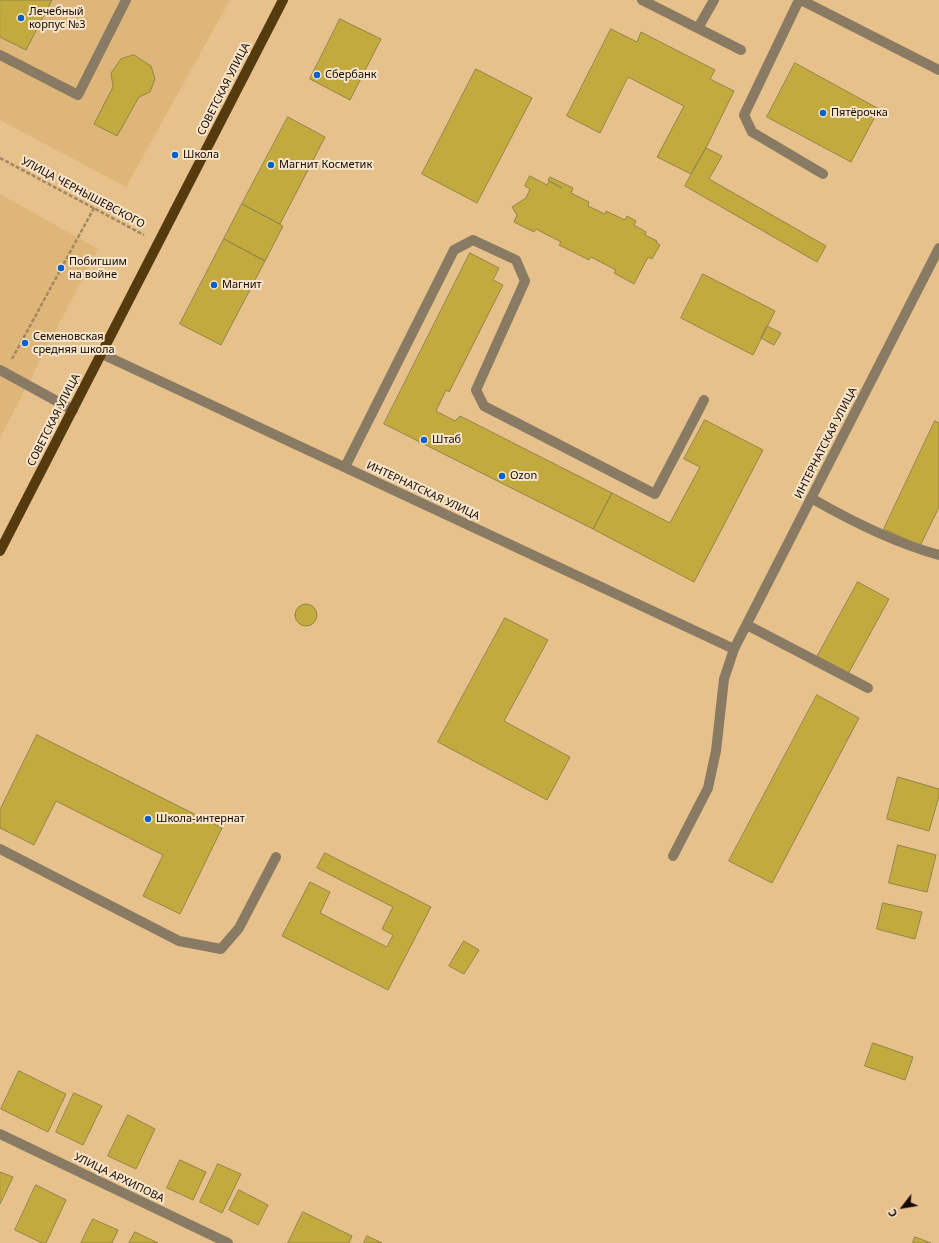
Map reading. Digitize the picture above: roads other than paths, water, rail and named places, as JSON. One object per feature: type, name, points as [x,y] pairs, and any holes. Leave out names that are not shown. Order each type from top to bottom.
[{"type":"main road","name":"СОВЕТСКАЯ УЛИЦА","points":[[0,552],[283,0]]},
{"type":"street","points":[[0,55],[78,95],[126,0]]},
{"type":"street","points":[[642,0],[741,50]]},
{"type":"street","points":[[698,28],[714,0]]},
{"type":"street","points":[[823,174],[752,132],[744,115],[800,0],[939,70]]},
{"type":"street","points":[[345,467],[454,250],[473,240],[516,260],[525,281],[476,390],[484,406],[655,494],[704,400]]},
{"type":"street","name":"ИНТЕРНАТСКАЯ УЛИЦА","points":[[673,856],[708,788],[716,751],[724,679],[734,649],[939,248]]},
{"type":"street","name":"ИНТЕРНАТСКАЯ УЛИЦА","points":[[102,354],[734,649]]},
{"type":"street","points":[[2,371],[73,410]]},
{"type":"street","points":[[812,498],[841,516],[917,549],[939,555]]},
{"type":"street","points":[[746,625],[868,688]]},
{"type":"street","points":[[0,849],[179,941],[221,949],[239,928],[276,857]]},
{"type":"street","name":"УЛИЦА АРХИПОВА","points":[[0,1134],[228,1243]]},
{"type":"place","name":"Лечебный корпус №3","points":[[21,18]]},
{"type":"place","name":"Сбербанк","points":[[317,75]]},
{"type":"place","name":"Пятёрочка","points":[[823,113]]},
{"type":"place","name":"Школа","points":[[175,155]]},
{"type":"place","name":"Магнит Косметик","points":[[271,165]]},
{"type":"place","name":"Побигшим на войне","points":[[61,268]]},
{"type":"place","name":"Магнит","points":[[214,285]]},
{"type":"place","name":"Семеновская средняя школа","points":[[25,343]]},
{"type":"place","name":"Штаб","points":[[424,440]]},
{"type":"place","name":"Ozon","points":[[502,476]]},
{"type":"place","name":"Школа-интернат","points":[[148,819]]}]
